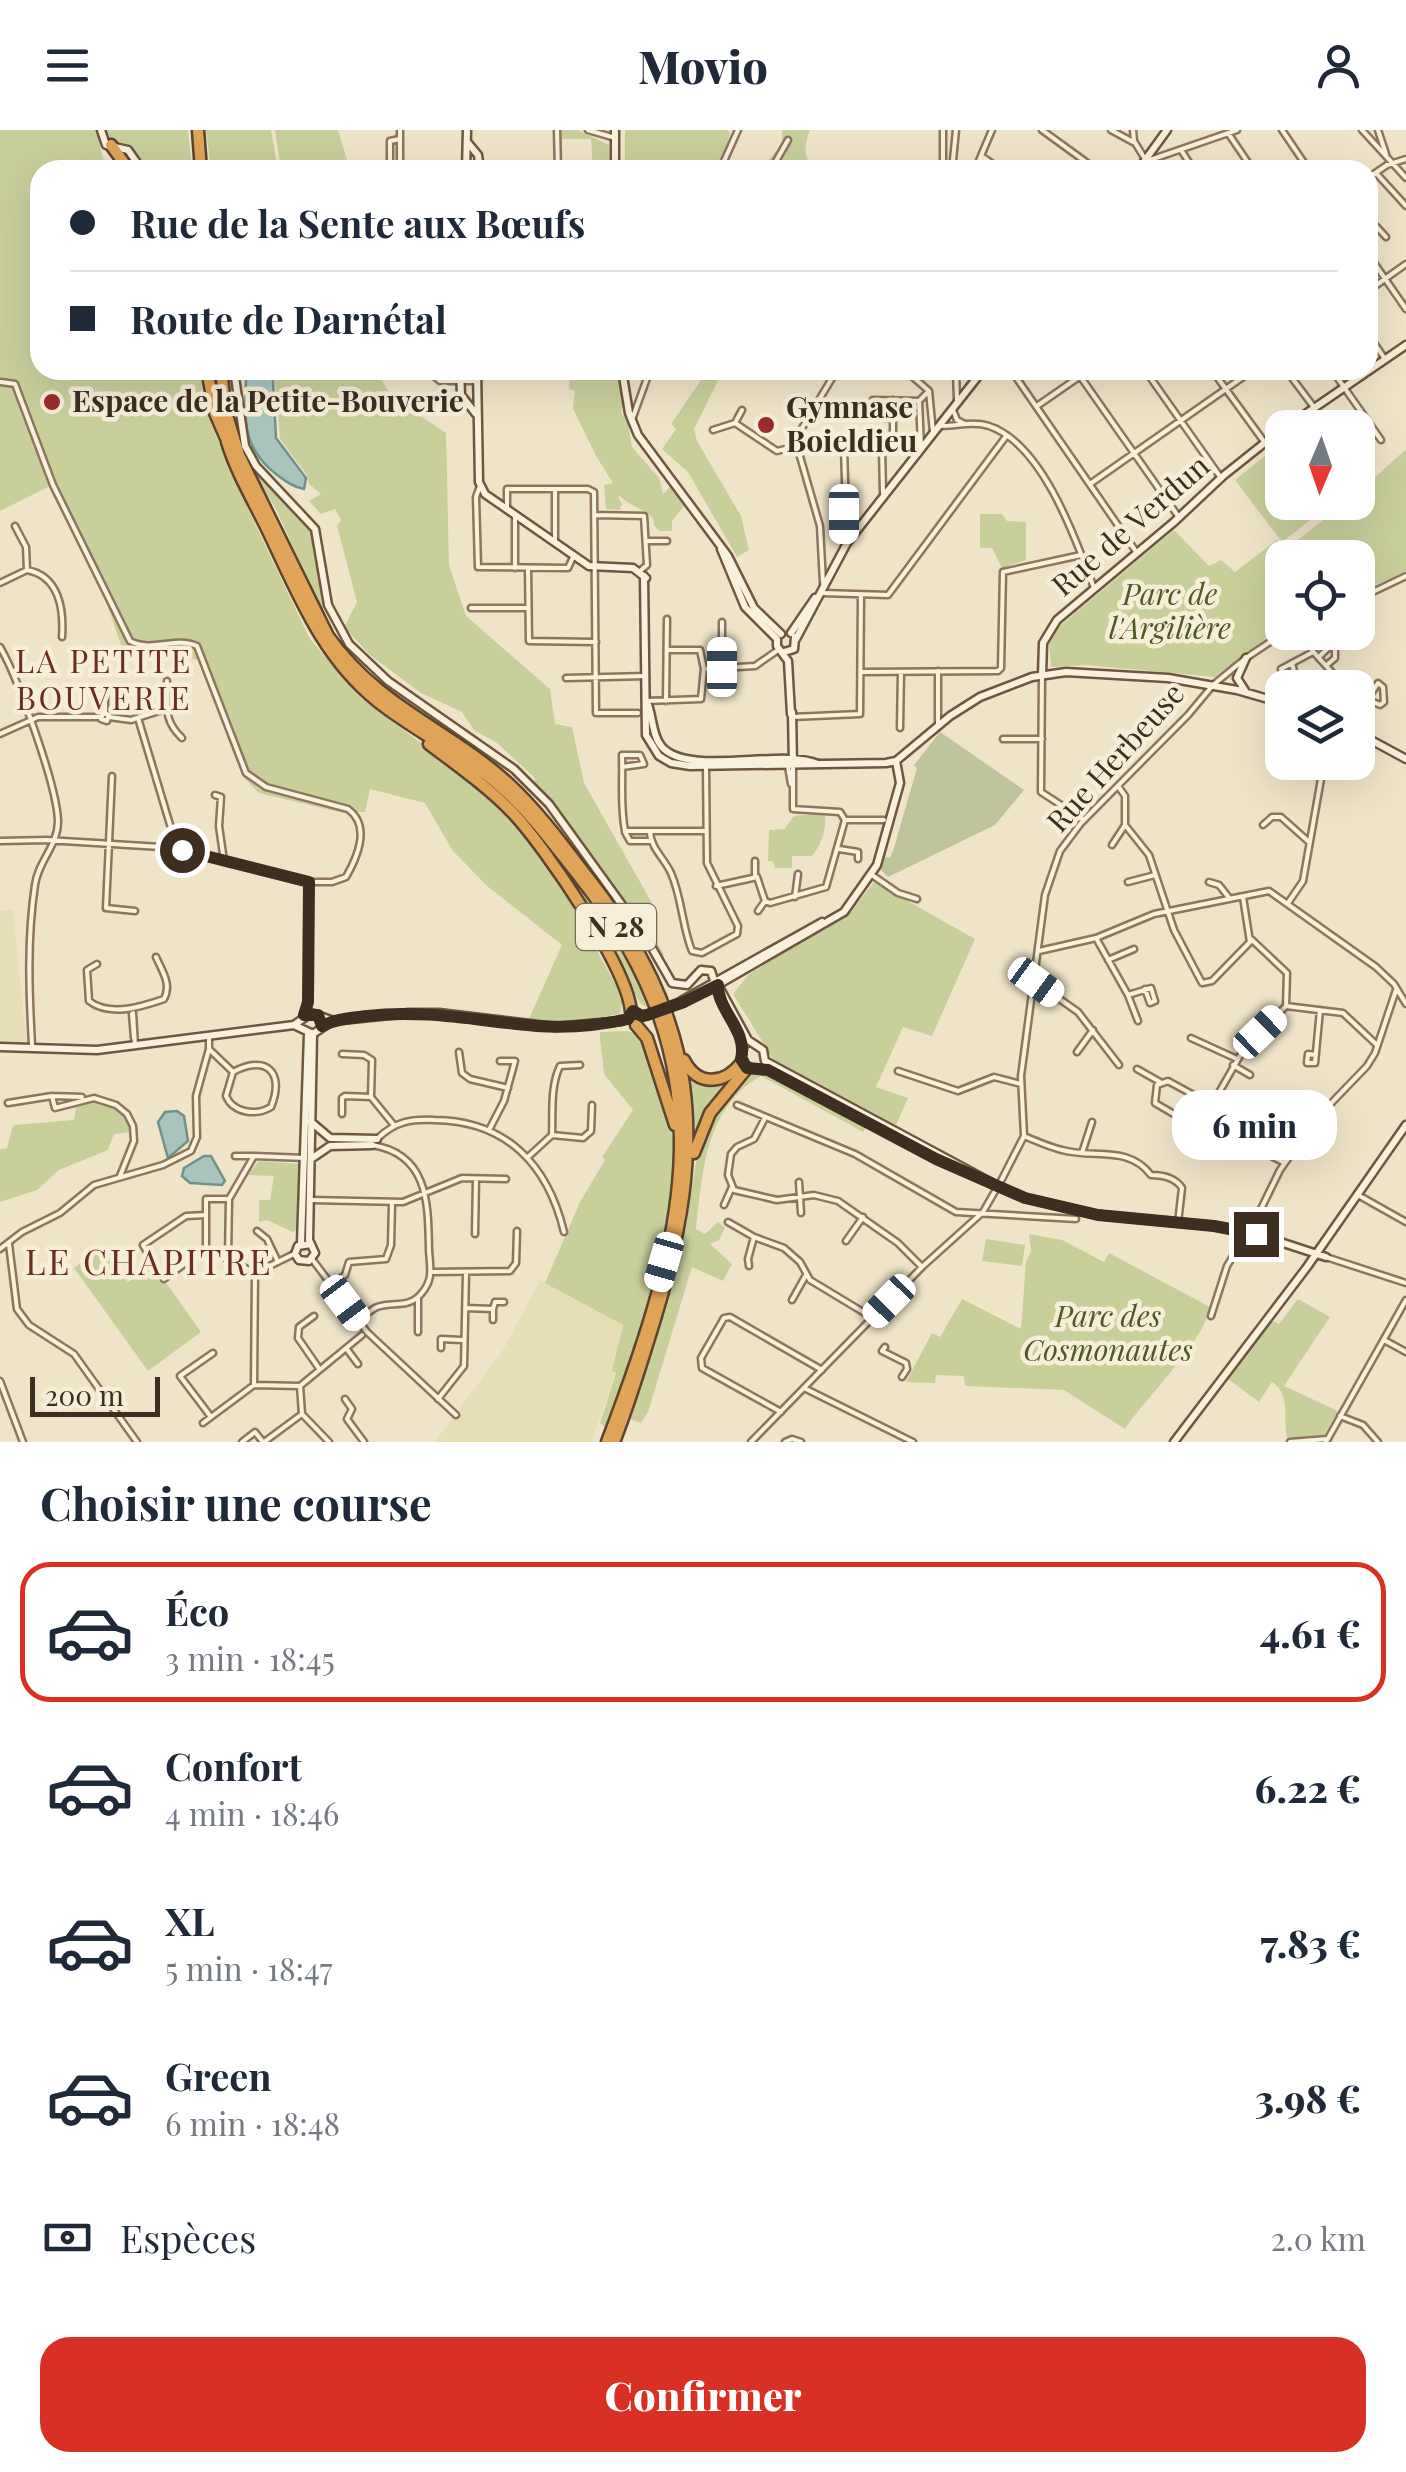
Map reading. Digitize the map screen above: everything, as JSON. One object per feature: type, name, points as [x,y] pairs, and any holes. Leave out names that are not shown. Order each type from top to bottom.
[{"type":"highway","points":[[194,130],[197,160]]},
{"type":"highway","points":[[108,145],[115,160]]},
{"type":"highway","points":[[108,145],[121,160]]},
{"type":"highway","points":[[208,380],[215,413],[228,443]]},
{"type":"highway","name":"N 28","points":[[219,380],[228,443],[239,474],[318,634],[356,682],[488,776],[514,799],[588,888],[631,950],[658,1009],[676,1077],[682,1154],[676,1208],[643,1334],[606,1442]]},
{"type":"highway","name":"N 28","points":[[220,380],[239,455],[328,636],[347,662],[380,694],[487,766],[538,814],[604,896],[635,942],[662,999],[678,1046],[688,1112],[688,1174],[670,1270],[614,1442]]},
{"type":"highway","points":[[407,722],[494,795],[532,834],[609,957],[647,1038],[674,1116],[676,1208]]},
{"type":"highway","points":[[678,1046],[690,1070],[705,1080],[726,1077],[744,1061]]},
{"type":"highway","points":[[688,1174],[710,1113],[744,1061]]},
{"type":"street","points":[[102,130],[108,145],[131,152],[136,160]]},
{"type":"street","points":[[400,130],[400,160]]},
{"type":"street","points":[[467,160],[468,130]]},
{"type":"street","points":[[557,130],[558,160]]},
{"type":"street","points":[[588,130],[615,134],[615,160]]},
{"type":"street","points":[[724,160],[738,130]]},
{"type":"street","points":[[943,130],[943,160]]},
{"type":"street","points":[[954,160],[956,130]]},
{"type":"street","points":[[980,160],[992,130]]},
{"type":"street","points":[[1042,130],[1083,160]]},
{"type":"street","points":[[1110,130],[1134,142]]},
{"type":"street","points":[[1133,130],[1134,142],[1145,160]]},
{"type":"street","points":[[1145,160],[1166,130]]},
{"type":"street","points":[[1145,160],[1236,130]]},
{"type":"street","points":[[1282,130],[1302,160]]},
{"type":"street","points":[[1362,130],[1406,178]]},
{"type":"street","points":[[1378,130],[1386,156]]},
{"type":"street","points":[[1228,133],[1247,160]]},
{"type":"street","points":[[390,160],[390,141],[400,139]]},
{"type":"street","points":[[776,160],[788,140]]},
{"type":"street","points":[[1377,146],[1382,140]]},
{"type":"street","points":[[468,143],[480,160]]},
{"type":"street","points":[[1181,150],[1188,160]]},
{"type":"street","points":[[982,156],[988,160]]},
{"type":"street","points":[[1378,172],[1406,159]]},
{"type":"street","points":[[1378,175],[1406,206]]},
{"type":"street","points":[[1378,228],[1386,237]]},
{"type":"street","points":[[1378,283],[1406,264]]},
{"type":"street","points":[[1378,268],[1406,309]]},
{"type":"street","name":"Rue de Verdun","points":[[1378,365],[1406,345]]},
{"type":"street","points":[[1378,348],[1386,360]]},
{"type":"street","points":[[235,380],[245,446],[256,466],[315,529],[328,605],[349,644],[388,682],[514,770],[548,804],[639,928],[672,983],[690,983],[704,969],[711,971],[748,1040],[763,1050],[763,1064]]},
{"type":"street","points":[[439,380],[478,381],[480,486],[476,497],[476,566],[568,568],[574,555]]},
{"type":"street","points":[[624,380],[631,421],[646,448],[728,556],[754,608],[779,636],[785,651],[795,810],[838,812],[846,820],[826,887],[795,897],[764,900]]},
{"type":"street","points":[[631,421],[646,380]]},
{"type":"street","points":[[822,583],[819,521],[797,447],[802,428],[831,380]]},
{"type":"street","points":[[916,380],[929,391],[935,429]]},
{"type":"street","points":[[956,380],[955,416],[965,424]]},
{"type":"street","points":[[704,669],[755,666],[785,651],[846,542],[974,380]]},
{"type":"street","points":[[1019,380],[1136,553]]},
{"type":"street","points":[[1037,406],[1074,380]]},
{"type":"street","points":[[1083,380],[1180,518]]},
{"type":"street","points":[[1152,380],[1221,478]]},
{"type":"street","points":[[1219,380],[1265,443]]},
{"type":"street","points":[[1090,484],[1239,380]]},
{"type":"street","points":[[1294,380],[1314,407]]},
{"type":"street","points":[[1339,380],[1382,440]]},
{"type":"street","name":"Rue de Verdun","points":[[1310,410],[1356,380]]},
{"type":"street","points":[[460,381],[462,395],[477,415]]},
{"type":"street","points":[[0,841],[176,848],[309,882],[332,882],[346,878],[350,872],[362,831],[357,816],[341,806],[266,787],[246,772],[197,646],[184,642],[146,648],[130,642],[53,485],[16,384],[1,382]]},
{"type":"street","points":[[920,446],[919,401],[929,391]]},
{"type":"street","points":[[893,419],[870,416],[873,400],[919,401]]},
{"type":"street","points":[[884,493],[882,448],[893,434],[893,400]]},
{"type":"street","points":[[713,430],[735,423],[742,410]]},
{"type":"street","points":[[945,416],[965,424]]},
{"type":"street","points":[[735,423],[777,450],[882,448]]},
{"type":"street","points":[[935,429],[985,425],[1007,435],[1025,452],[1045,480],[1094,588]]},
{"type":"street","points":[[818,594],[888,595],[1007,435]]},
{"type":"street","name":"Rue de Verdun","points":[[1042,675],[1043,643],[1048,630],[1265,443]]},
{"type":"street","points":[[844,448],[846,542]]},
{"type":"street","points":[[480,486],[485,494],[595,568],[629,568],[642,573]]},
{"type":"street","points":[[507,508],[507,489],[592,490],[596,713],[638,713]]},
{"type":"street","points":[[555,489],[555,542]]},
{"type":"street","points":[[515,514],[515,568]]},
{"type":"street","points":[[595,515],[644,516],[647,565],[642,573],[648,595],[646,701],[662,748],[706,764],[896,761],[938,725],[997,688],[1042,675],[1106,672],[1213,685],[1265,698]]},
{"type":"street","points":[[15,526],[26,547],[27,570]]},
{"type":"street","points":[[647,541],[668,541]]},
{"type":"street","points":[[861,672],[998,671],[1004,572],[1081,555]]},
{"type":"street","points":[[821,563],[834,565]]},
{"type":"street","points":[[528,568],[529,642],[596,642]]},
{"type":"street","points":[[0,583],[27,570],[44,576],[56,592],[63,620],[62,637]]},
{"type":"street","points":[[1375,590],[1406,576]]},
{"type":"street","points":[[792,715],[860,714],[861,595]]},
{"type":"street","points":[[472,608],[528,608]]},
{"type":"street","points":[[666,701],[667,618]]},
{"type":"street","points":[[722,622],[722,667]]},
{"type":"street","points":[[779,636],[793,636]]},
{"type":"street","points":[[1320,656],[1335,641],[1335,658],[1328,664]]},
{"type":"street","name":"Rue Herbeuse","points":[[1024,1136],[1020,1084],[1042,914],[1060,852],[1084,820],[1213,685],[1265,645]]},
{"type":"street","points":[[0,647],[29,720],[57,810],[56,842],[36,878],[28,944],[32,1050]]},
{"type":"street","points":[[646,701],[700,700],[704,669],[700,650],[668,650]]},
{"type":"street","points":[[1292,663],[1313,652],[1332,670]]},
{"type":"street","points":[[1246,658],[1237,678],[1247,692]]},
{"type":"street","points":[[900,672],[900,728]]},
{"type":"street","points":[[938,672],[938,725]]},
{"type":"street","points":[[566,678],[646,673]]},
{"type":"street","points":[[1042,675],[1041,792],[1084,820]]},
{"type":"street","points":[[167,681],[166,710],[182,738]]},
{"type":"street","points":[[105,689],[105,716]]},
{"type":"street","points":[[0,734],[44,716],[138,718],[166,710]]},
{"type":"street","points":[[138,718],[176,848]]},
{"type":"street","points":[[1003,739],[1042,739]]},
{"type":"street","points":[[1375,742],[1406,759]]},
{"type":"street","points":[[622,767],[644,764],[640,755],[622,755],[622,767],[625,831],[630,840],[650,841]]},
{"type":"street","points":[[0,1046],[97,1050],[135,1041],[209,1036],[302,1020],[428,1013],[555,1027],[637,1017],[680,1002],[840,916],[872,874],[900,783],[896,761]]},
{"type":"street","points":[[650,831],[650,841],[677,888],[689,946],[694,952],[702,953],[738,932],[707,863],[706,764]]},
{"type":"street","points":[[112,776],[106,908],[135,910]]},
{"type":"street","points":[[1288,903],[1303,881],[1321,780]]},
{"type":"street","points":[[1118,786],[1124,796],[1126,824],[1149,855],[1174,930],[1202,982],[1212,982],[1251,939]]},
{"type":"street","points":[[215,795],[221,797],[219,826],[224,861]]},
{"type":"street","points":[[1263,825],[1272,817],[1281,817],[1309,842]]},
{"type":"street","points":[[846,820],[884,820]]},
{"type":"street","points":[[1112,845],[1126,824]]},
{"type":"street","points":[[625,831],[706,830]]},
{"type":"street","points":[[839,850],[858,852],[858,859]]},
{"type":"street","points":[[755,861],[764,900],[758,911]]},
{"type":"street","points":[[795,897],[798,874]]},
{"type":"street","points":[[872,874],[898,893],[917,899]]},
{"type":"street","points":[[1128,882],[1155,875]]},
{"type":"street","points":[[716,886],[756,876]]},
{"type":"street","points":[[302,1020],[308,1002],[309,882]]},
{"type":"street","points":[[1209,882],[1218,884],[1230,899]]},
{"type":"street","points":[[1038,951],[1096,938],[1170,910],[1269,892],[1376,967],[1406,1004]]},
{"type":"street","points":[[1206,1120],[1210,1104],[1244,1047],[1286,1006],[1287,973],[1251,939],[1246,896]]},
{"type":"street","points":[[1096,938],[1138,1021]]},
{"type":"street","points":[[1108,960],[1134,949]]},
{"type":"street","points":[[97,964],[87,970],[88,1001],[95,1006],[132,1012],[164,999],[168,985],[156,957]]},
{"type":"street","points":[[1034,981],[1078,1012],[1119,1065]]},
{"type":"street","points":[[716,982],[720,999],[744,1044],[744,1061]]},
{"type":"street","points":[[1210,1316],[1227,1266],[1286,1160],[1316,1119],[1367,1066],[1396,989]]},
{"type":"street","points":[[1128,995],[1145,990]]},
{"type":"street","points":[[1286,1006],[1346,1014],[1378,1045]]},
{"type":"street","points":[[1316,1055],[1320,1010]]},
{"type":"street","points":[[132,1012],[135,1041]]},
{"type":"street","points":[[255,1273],[296,1254],[300,1244],[308,1159],[311,1034],[302,1020]]},
{"type":"street","points":[[311,1034],[321,1021]]},
{"type":"street","points":[[1077,1052],[1093,1030]]},
{"type":"street","points":[[0,1249],[22,1232],[60,1213],[94,1185],[162,1165],[191,1151],[198,1137],[196,1096],[209,1036]]},
{"type":"street","points":[[1190,1038],[1235,1062],[1250,1075]]},
{"type":"street","points":[[744,1061],[748,1046],[756,1046]]},
{"type":"street","points":[[209,1049],[233,1072]]},
{"type":"street","points":[[459,1052],[462,1074],[508,1088]]},
{"type":"street","points":[[342,1054],[364,1054],[372,1060],[371,1097],[393,1124]]},
{"type":"street","points":[[489,1130],[515,1061],[500,1061]]},
{"type":"street","points":[[744,1061],[763,1064],[936,1159],[1036,1202],[1077,1212],[1277,1239],[1406,1283]]},
{"type":"street","points":[[528,1157],[552,1135],[557,1070],[560,1066],[580,1064]]},
{"type":"street","points":[[246,1066],[266,1066],[272,1070],[272,1108],[240,1110],[231,1106],[226,1096],[233,1072],[246,1066]]},
{"type":"street","points":[[1137,1070],[1160,1082],[1168,1081],[1210,1104]]},
{"type":"street","points":[[898,1071],[958,1091],[994,1077],[1020,1084]]},
{"type":"street","points":[[1160,1082],[1153,1099],[1155,1104],[1184,1120],[1206,1120],[1286,1160]]},
{"type":"street","points":[[8,1103],[52,1096],[116,1105],[133,1126],[130,1156],[120,1176]]},
{"type":"street","points":[[52,1096],[52,1105],[58,1108],[86,1098]]},
{"type":"street","points":[[342,1114],[345,1096],[371,1097]]},
{"type":"street","points":[[737,1105],[855,1154],[926,1198],[962,1213],[1076,1219]]},
{"type":"street","points":[[552,1135],[583,1138],[591,1131],[592,1106]]},
{"type":"street","points":[[1300,1108],[1316,1119]]},
{"type":"street","points":[[724,1205],[732,1187],[728,1176],[731,1154],[754,1139],[765,1118]]},
{"type":"street","points":[[374,1142],[393,1124],[416,1119],[448,1120],[489,1130],[528,1157],[551,1192],[564,1232]]},
{"type":"street","points":[[309,1121],[330,1142]]},
{"type":"street","points":[[1082,1152],[1092,1122]]},
{"type":"street","points":[[1174,1442],[1406,1125]]},
{"type":"street","points":[[751,1442],[922,1267],[982,1212],[1024,1136],[1063,1151],[1124,1155],[1142,1164],[1151,1175],[1164,1175],[1180,1184],[1178,1223]]},
{"type":"street","points":[[235,1156],[308,1159],[330,1142],[374,1142],[405,1159],[425,1193],[432,1272],[418,1297],[408,1304],[375,1308],[358,1321]]},
{"type":"street","points":[[228,1258],[230,1200],[254,1156]]},
{"type":"street","points":[[308,1159],[311,1244],[315,1250],[312,1259]]},
{"type":"street","points":[[310,1200],[403,1202],[462,1178],[506,1179]]},
{"type":"street","points":[[474,1234],[476,1178]]},
{"type":"street","points":[[799,1182],[801,1212]]},
{"type":"street","points":[[732,1187],[777,1200],[824,1195],[898,1242],[922,1267]]},
{"type":"street","points":[[1358,1194],[1406,1222]]},
{"type":"street","points":[[206,1248],[206,1198],[230,1200]]},
{"type":"street","points":[[332,1285],[345,1275],[349,1262],[380,1262],[390,1254],[392,1202]]},
{"type":"street","points":[[962,1213],[968,1225]]},
{"type":"street","points":[[206,1216],[186,1216],[144,1245],[143,1250],[166,1278],[206,1248]]},
{"type":"street","points":[[846,1241],[863,1217]]},
{"type":"street","points":[[728,1222],[793,1254],[806,1276],[873,1318]]},
{"type":"street","points":[[257,1231],[267,1239],[278,1262]]},
{"type":"street","points":[[432,1272],[510,1271],[516,1262],[517,1231]]},
{"type":"street","points":[[749,1266],[754,1238]]},
{"type":"street","points":[[9,1244],[17,1309],[30,1325],[74,1354],[136,1442]]},
{"type":"street","points":[[300,1244],[311,1244]]},
{"type":"street","points":[[206,1248],[255,1273]]},
{"type":"street","points":[[296,1254],[302,1262],[312,1259]]},
{"type":"street","points":[[312,1259],[358,1321],[456,1416]]},
{"type":"street","points":[[438,1399],[464,1366],[466,1272]]},
{"type":"street","points":[[254,1385],[255,1273]]},
{"type":"street","points":[[792,1300],[806,1276]]},
{"type":"street","points":[[418,1297],[418,1332]]},
{"type":"street","points":[[1290,1442],[1327,1440],[1406,1300]]},
{"type":"street","points":[[493,1320],[494,1302],[504,1302]]},
{"type":"street","points":[[466,1308],[493,1308]]},
{"type":"street","points":[[314,1316],[299,1328],[298,1338],[320,1369]]},
{"type":"street","points":[[781,1412],[702,1368],[701,1358],[724,1318],[822,1370]]},
{"type":"street","points":[[202,1423],[254,1385],[300,1386],[362,1335]]},
{"type":"street","points":[[441,1348],[441,1339],[464,1340]]},
{"type":"street","points":[[1384,1340],[1406,1352]]},
{"type":"street","points":[[885,1347],[882,1351],[906,1363],[902,1376]]},
{"type":"street","points":[[346,1348],[358,1364]]},
{"type":"street","points":[[211,1417],[180,1376],[212,1353]]},
{"type":"street","points":[[0,1381],[23,1442]]},
{"type":"street","points":[[300,1386],[302,1414],[328,1442]]},
{"type":"street","points":[[804,1388],[890,1435],[913,1442]]},
{"type":"street","points":[[345,1399],[352,1408],[347,1418],[357,1429],[347,1442]]},
{"type":"street","points":[[242,1442],[255,1432],[263,1442],[302,1414]]},
{"type":"street","points":[[1340,1416],[1363,1425],[1378,1442]]},
{"type":"street","points":[[356,1434],[364,1442]]},
{"type":"street","points":[[785,1442],[801,1442]]},
{"type":"shaded area","points":[[13,909],[27,1048],[0,1044],[0,911]]},
{"type":"shaded area","points":[[540,1280],[623,1325],[612,1369],[616,1373],[591,1442],[435,1442],[503,1350]]},
{"type":"green space","points":[[0,130],[188,130],[191,160],[137,160],[116,141],[99,142],[104,160],[30,160],[30,380],[201,380],[204,407],[237,486],[310,639],[361,698],[453,767],[519,828],[560,884],[617,987],[622,1004],[620,1014],[584,1020],[528,1021],[562,945],[487,886],[453,851],[425,803],[370,789],[365,812],[343,813],[259,793],[243,777],[198,660],[123,651],[107,604],[50,486],[0,511]]},
{"type":"green space","points":[[206,130],[271,130],[276,160],[210,160]]},
{"type":"green space","points":[[275,130],[338,130],[347,160],[280,160]]},
{"type":"green space","points":[[561,130],[578,130],[609,145],[610,160],[592,160],[591,139],[561,139]]},
{"type":"green space","points":[[625,130],[730,132],[724,160],[625,160]]},
{"type":"green space","points":[[782,130],[810,130],[807,160],[768,160],[782,144]]},
{"type":"green space","points":[[275,380],[382,380],[391,396],[446,433],[449,565],[466,616],[550,689],[555,724],[572,727],[584,783],[652,903],[645,919],[662,957],[624,899],[534,786],[535,778],[497,743],[474,730],[462,712],[421,693],[370,655],[344,627],[357,602],[337,526],[341,520],[335,509],[321,514],[309,501],[321,494],[309,484],[280,439]]},
{"type":"green space","points":[[569,380],[621,380],[621,413],[628,423],[632,447],[659,478],[663,494],[671,486],[686,504],[672,521],[672,531],[659,531],[653,518],[620,496],[620,510],[606,509],[604,485],[613,483],[573,409],[575,391],[569,389]]},
{"type":"green space","points":[[701,380],[718,380],[694,429],[697,441],[741,516],[749,550],[737,557],[688,472],[662,449],[676,429],[671,424]]},
{"type":"green space","name":"Parc de l'Argilière","points":[[1406,449],[1406,571],[1375,585],[1375,540],[1298,540],[1323,520],[1375,520],[1375,477]]},
{"type":"green space","points":[[1265,456],[1265,520],[1235,480]]},
{"type":"green space","points":[[259,475],[311,526],[323,609],[276,509],[256,477]]},
{"type":"green space","points":[[980,514],[1002,514],[1007,521],[1026,522],[1026,560],[1002,568],[992,548],[980,548]]},
{"type":"green space","points":[[1265,520],[1310,520],[1285,540]]},
{"type":"green space","name":"Parc de l'Argilière","points":[[1174,530],[1209,566],[1221,560],[1235,572],[1265,549],[1265,640],[1215,677],[1086,665],[1051,667],[1049,643],[1055,630]]},
{"type":"green space","points":[[940,732],[1024,790],[995,825],[888,877],[881,870],[885,857],[890,858],[893,851],[917,768],[914,765]]},
{"type":"green space","points":[[799,815],[825,815],[821,842],[812,856],[792,856],[792,868],[775,868],[773,861],[768,861],[769,830],[785,829]]},
{"type":"green space","points":[[540,839],[616,938],[650,1004],[646,1007]]},
{"type":"green space","points":[[874,882],[975,939],[932,1036],[903,1027],[876,1087],[908,1098],[896,1125],[773,1059],[733,994],[749,974],[851,912]]},
{"type":"green space","points":[[628,1031],[641,1037],[645,1044],[662,1092],[673,1141],[674,1172],[671,1208],[653,1285],[606,1428],[600,1423],[616,1373],[612,1370],[623,1325],[545,1283],[580,1202],[605,1160],[602,1157],[633,1110],[604,1074],[600,1038],[600,1032]]},
{"type":"green space","points":[[764,1070],[866,1127],[863,1132],[761,1076],[728,1105],[710,1142],[696,1229],[705,1234],[718,1222],[725,1228],[719,1240],[710,1244],[732,1264],[723,1281],[692,1267],[648,1412],[641,1423],[630,1419],[683,1242],[697,1156],[708,1122],[750,1071]]},
{"type":"green space","points":[[689,1072],[696,1077],[734,1077],[698,1134],[694,1133]]},
{"type":"green space","points":[[90,1100],[116,1109],[132,1132],[114,1134],[108,1150],[59,1170],[37,1190],[0,1202],[0,1149],[7,1148],[13,1125],[74,1120],[76,1106]]},
{"type":"green space","points":[[259,1161],[300,1164],[299,1226],[293,1232],[267,1220],[259,1222],[259,1200],[270,1200],[274,1176],[248,1175]]},
{"type":"green space","name":"Parc des Cosmonautes","points":[[1029,1234],[1062,1240],[1104,1262],[1109,1253],[1210,1307],[1187,1352],[1125,1429],[1064,1390],[965,1386],[964,1376],[936,1375],[935,1383],[906,1382],[932,1333],[940,1337],[962,1299],[1021,1329],[1026,1262],[1031,1251]]},
{"type":"green space","points":[[986,1239],[1025,1245],[1022,1266],[982,1261]]},
{"type":"green space","points":[[104,1247],[128,1282],[150,1267],[201,1332],[148,1371],[74,1268]]},
{"type":"green space","points":[[1298,1299],[1330,1317],[1284,1386],[1338,1411],[1324,1435],[1287,1438],[1284,1400],[1278,1387],[1272,1382],[1259,1402],[1228,1379],[1271,1320],[1279,1324]]},
{"type":"water","points":[[246,380],[273,380],[276,438],[306,478],[304,489],[265,464],[251,442],[246,420]]},
{"type":"water","points":[[177,1111],[184,1116],[188,1141],[168,1158],[158,1122],[165,1112]]},
{"type":"water","points":[[211,1156],[225,1181],[222,1185],[190,1183],[182,1176],[184,1168]]},
{"type":"place","name":"Espace de la Petite-Bouverie","points":[[52,402]]},
{"type":"place","name":"Gymnase Boieldieu","points":[[766,425]]},
{"type":"district","name":"LA PETITE BOUVERIE","points":[[104,680]]},
{"type":"district","name":"LE CHAPITRE","points":[[149,1263]]},
{"type":"route","points":[[182,850],[309,882],[308,1002],[304,1015],[318,1015],[322,1026],[332,1020],[409,1013],[439,1013],[533,1026],[577,1026],[628,1019],[633,1011],[647,1015],[718,985],[720,999],[744,1044],[744,1066],[768,1070],[984,1183],[1077,1212],[1256,1234]]}]
